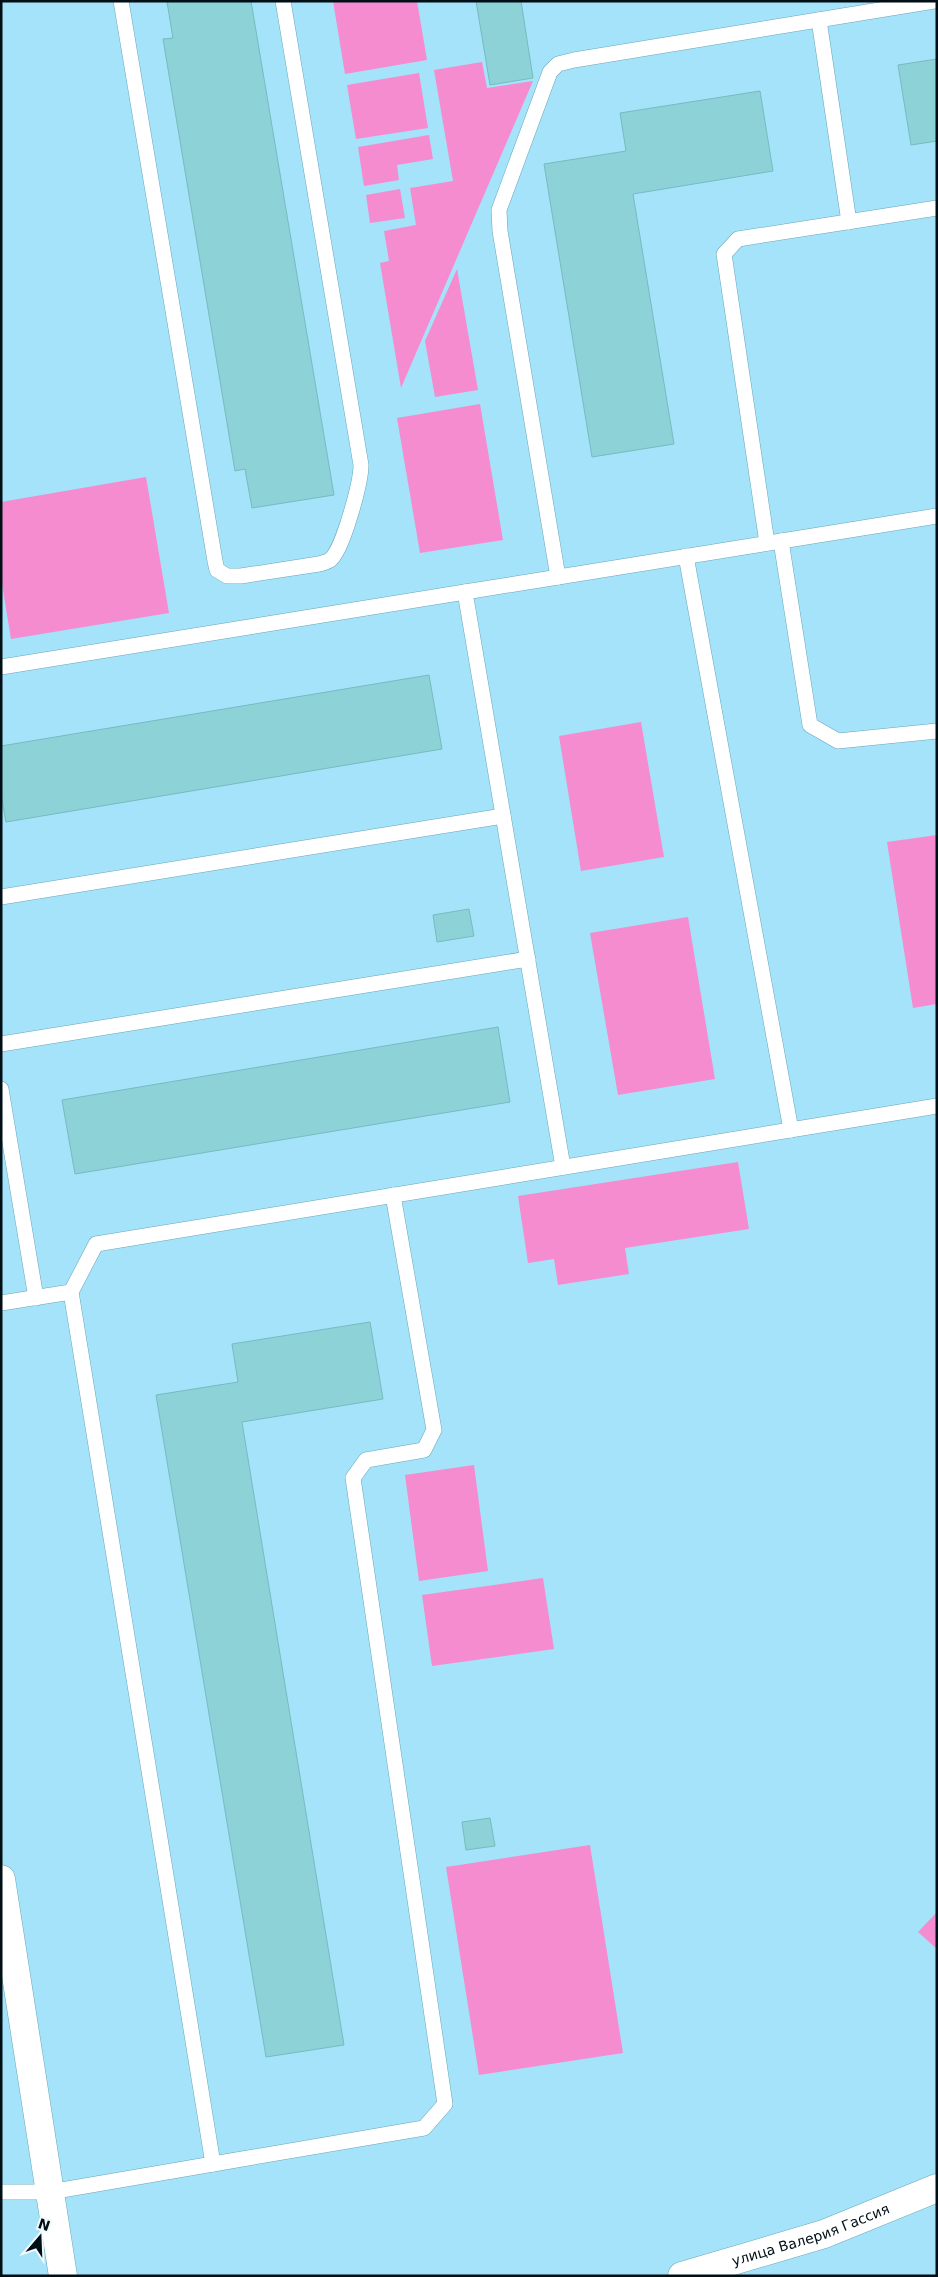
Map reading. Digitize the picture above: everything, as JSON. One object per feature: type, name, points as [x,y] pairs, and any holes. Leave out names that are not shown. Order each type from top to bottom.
[{"type":"street","points":[[1,1879],[63,2276]]},
{"type":"street","name":"улица Валерия Гассия","points":[[682,2276],[824,2234],[937,2188]]},
{"type":"lane","points":[[121,1],[215,561],[217,570],[227,576],[241,576],[318,564],[330,560],[337,548],[361,478],[361,465],[283,1]]},
{"type":"lane","points":[[558,577],[500,231],[499,210],[550,72],[558,64],[574,60],[934,1]]},
{"type":"lane","points":[[819,20],[849,222]]},
{"type":"lane","points":[[937,208],[738,239],[724,254],[774,542],[810,725],[838,741],[937,731]]},
{"type":"lane","points":[[1,667],[937,516]]},
{"type":"lane","points":[[686,556],[790,1130]]},
{"type":"lane","points":[[465,592],[563,1167]]},
{"type":"lane","points":[[1,897],[504,816]]},
{"type":"lane","points":[[1,1044],[528,959]]},
{"type":"lane","points":[[1,1089],[36,1298]]},
{"type":"lane","points":[[214,2164],[71,1292],[96,1244],[937,1106]]},
{"type":"lane","points":[[1,2192],[50,2192],[424,2128],[445,2104],[353,1478],[366,1460],[424,1450],[434,1430],[394,1195]]},
{"type":"lane","points":[[1,1304],[71,1292]]},
{"type":"shaded area","points":[[333,1],[417,1],[427,60],[345,74]]},
{"type":"shaded area","points":[[482,62],[487,88],[533,81],[401,388],[380,263],[389,261],[384,231],[416,225],[410,188],[453,181],[434,70]]},
{"type":"shaded area","points":[[419,73],[428,128],[356,139],[347,85]]},
{"type":"shaded area","points":[[429,135],[433,159],[397,165],[399,180],[364,186],[358,147]]},
{"type":"shaded area","points":[[400,189],[405,218],[370,223],[366,195]]},
{"type":"shaded area","points":[[457,269],[478,390],[435,397],[425,341]]},
{"type":"shaded area","points":[[480,404],[503,540],[420,553],[397,418]]},
{"type":"shaded area","points":[[146,477],[169,613],[11,639],[1,578],[1,502]]},
{"type":"shaded area","points":[[641,722],[664,857],[581,871],[559,736]]},
{"type":"shaded area","points":[[937,835],[937,1004],[913,1008],[887,842]]},
{"type":"shaded area","points":[[688,917],[715,1079],[618,1095],[590,933]]},
{"type":"shaded area","points":[[738,1162],[749,1229],[625,1248],[629,1274],[558,1285],[554,1259],[528,1263],[518,1196]]},
{"type":"shaded area","points":[[474,1465],[488,1571],[419,1581],[405,1475]]},
{"type":"shaded area","points":[[543,1578],[554,1649],[432,1666],[422,1595]]},
{"type":"shaded area","points":[[590,1845],[623,2053],[479,2075],[446,1867]]},
{"type":"shaded area","points":[[937,1912],[937,1949],[918,1932]]},
{"type":"building","points":[[251,1],[334,495],[252,508],[245,469],[235,471],[163,39],[173,38],[167,2]]},
{"type":"building","points":[[476,1],[521,1],[533,78],[490,85]]},
{"type":"building","points":[[937,59],[937,141],[911,145],[898,65]]},
{"type":"building","points":[[760,91],[773,171],[633,194],[674,444],[592,457],[544,164],[626,151],[620,113]]},
{"type":"building","points":[[429,675],[442,749],[6,822],[1,795],[1,746]]},
{"type":"building","points":[[469,909],[474,936],[437,942],[433,915]]},
{"type":"building","points":[[498,1027],[510,1102],[75,1174],[62,1100]]},
{"type":"building","points":[[370,1322],[383,1399],[242,1422],[344,2045],[266,2057],[156,1395],[238,1382],[232,1344]]},
{"type":"building","points":[[490,1818],[495,1846],[466,1850],[462,1822]]}]
